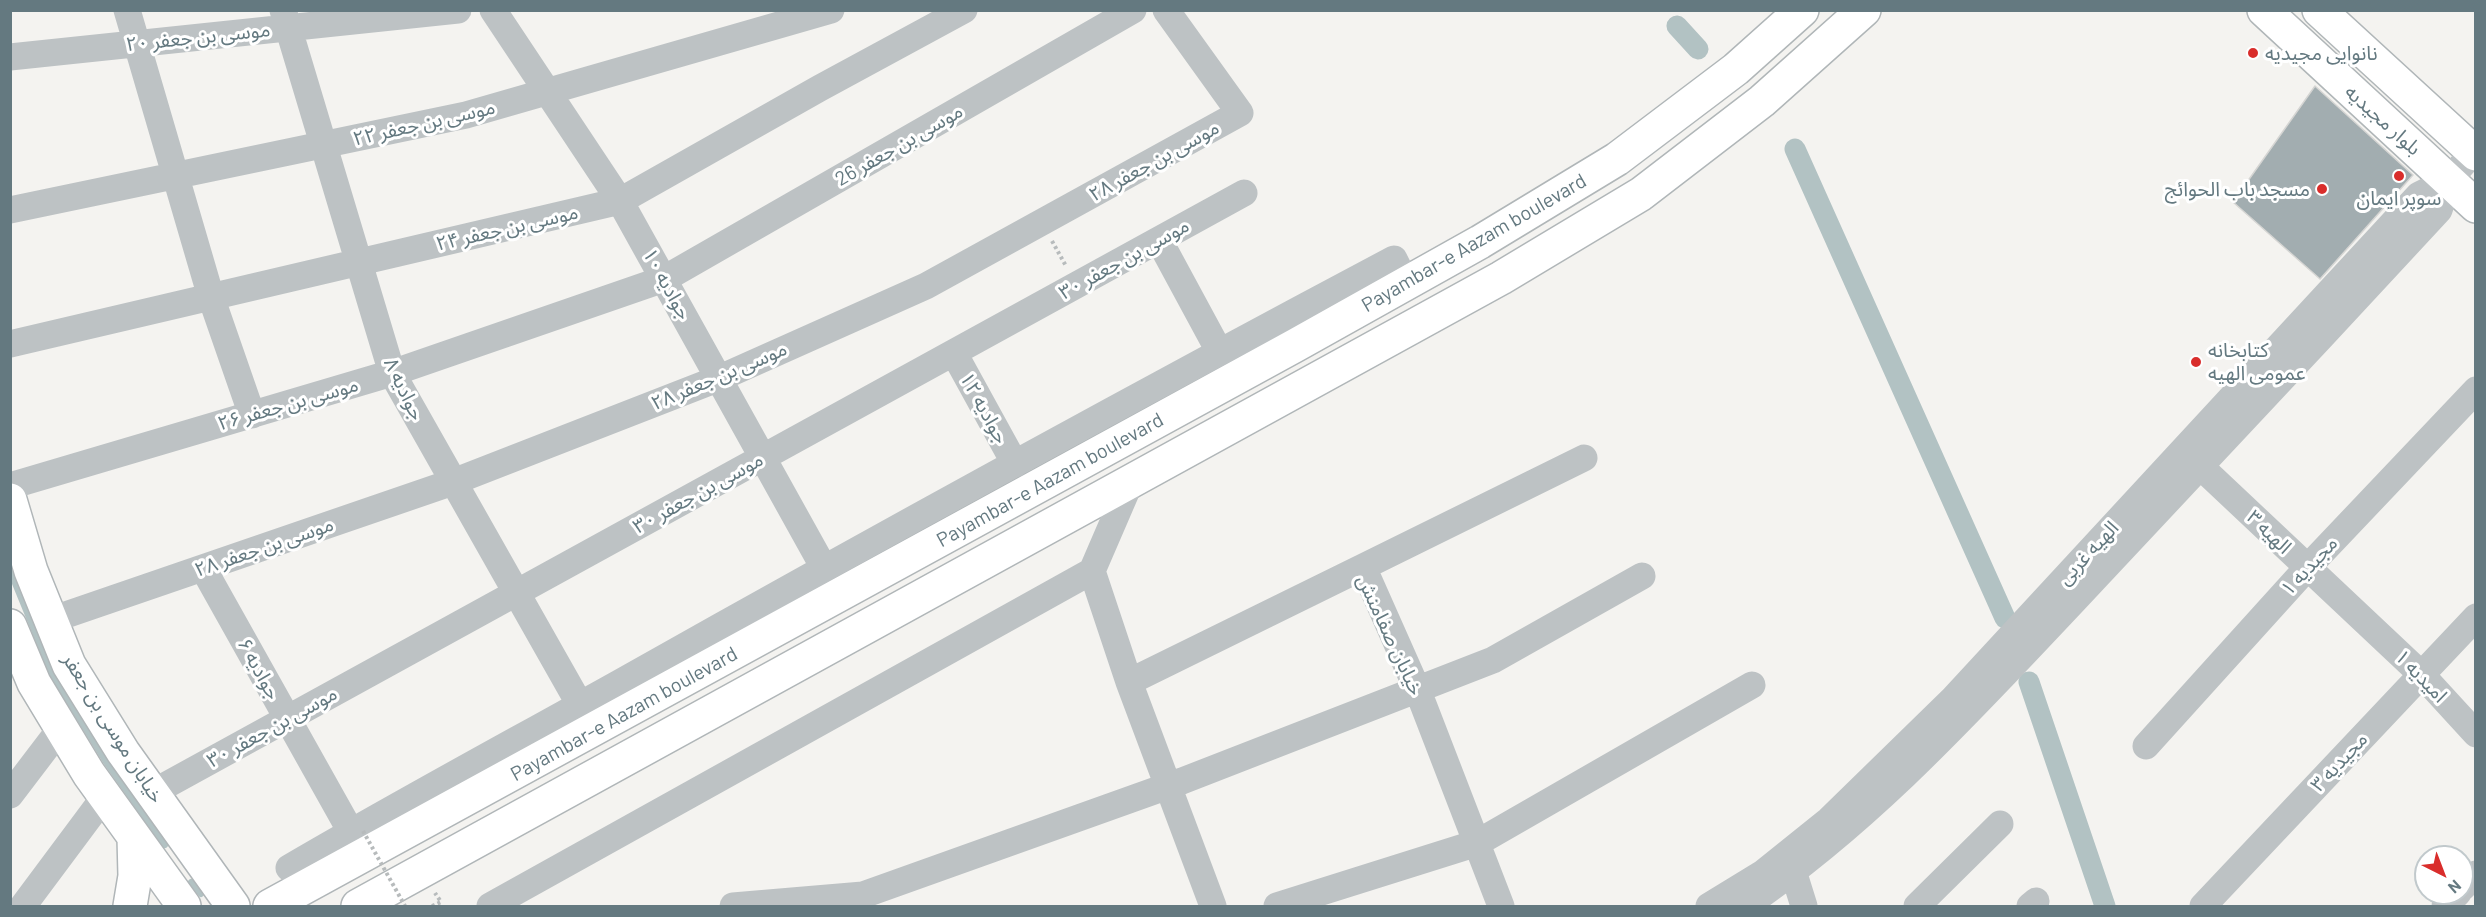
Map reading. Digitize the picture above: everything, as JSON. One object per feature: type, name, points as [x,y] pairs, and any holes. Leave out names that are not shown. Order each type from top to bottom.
[{"type":"main road","name":"Payambar-e Aazam boulevard","points":[[270,906],[406,834],[1406,283],[1617,159],[1736,69],[1802,10]]},
{"type":"main road","name":"Payambar-e Aazam boulevard","points":[[378,904],[1501,278],[1641,194],[1762,101],[1864,10]]},
{"type":"main road","name":"بلوار مجیدیه","points":[[2264,10],[2475,206]]},
{"type":"main road","name":"بلوار مجیدیه","points":[[2319,10],[2475,152]]},
{"type":"main road","name":"خیابان موسی بن جعفر","points":[[10,500],[31,571],[69,665],[123,752],[233,906]]},
{"type":"main road","name":"خیابان موسی بن جعفر","points":[[10,626],[34,683],[61,728],[105,796],[184,906]]},
{"type":"main road","points":[[130,906],[135,876],[134,837]]},
{"type":"main road","points":[[164,879],[196,855]]},
{"type":"street","points":[[127,10],[211,297],[252,415]]},
{"type":"street","name":"موسی بن جعفر ۲۰","points":[[10,57],[137,44],[285,19],[458,10]]},
{"type":"street","name":"جوادیه ۱۰","points":[[493,10],[620,201],[824,568]]},
{"type":"street","name":"موسی بن جعفر ۲۴","points":[[10,344],[620,201],[810,93],[964,10]]},
{"type":"street","name":"موسی بن جعفر 26","points":[[664,279],[1133,10]]},
{"type":"street","name":"موسی بن جعفر ۲۸","points":[[51,620],[453,482],[720,378],[926,286],[1240,113],[1166,10]]},
{"type":"street","name":"موسی بن جعفر ۲۲","points":[[10,210],[466,116],[829,11]]},
{"type":"street","name":"جوادیه ۸","points":[[285,19],[392,373],[580,705]]},
{"type":"street","name":"الهیه غربی","points":[[1709,906],[1763,873],[1829,820],[1945,707],[2419,195],[2449,180],[2475,152]]},
{"type":"street","name":"الهیه غربی","points":[[1745,906],[1794,874],[1853,823],[1942,739],[2201,466],[2439,210],[2449,180]]},
{"type":"street","name":"موسی بن جعفر ۳۰","points":[[152,793],[1244,193]]},
{"type":"street","points":[[1159,240],[1220,351]]},
{"type":"street","points":[[289,868],[357,832],[824,568],[1220,351],[1394,259],[1406,283]]},
{"type":"street","name":"موسی بن جعفر ۲۶","points":[[10,486],[392,373],[664,279]]},
{"type":"street","name":"جوادیه ۱۲","points":[[954,352],[1015,464]]},
{"type":"street","name":"مجیدیه ۱","points":[[2146,746],[2307,568],[2475,390]]},
{"type":"street","points":[[1363,567],[1584,458]]},
{"type":"street","name":"الهیه ۳","points":[[2201,466],[2364,621]]},
{"type":"street","points":[[490,906],[1092,571],[1130,483]]},
{"type":"street","name":"خیابان صفامنش","points":[[1129,682],[1363,567],[1418,691],[1501,906]]},
{"type":"street","name":"جوادیه ۶","points":[[203,568],[287,719],[357,832]]},
{"type":"street","points":[[1092,571],[1129,682],[1213,906]]},
{"type":"street","points":[[733,906],[863,895],[1169,786],[1493,660],[1642,576]]},
{"type":"street","name":"مجیدیه ۳","points":[[2203,906],[2475,617]]},
{"type":"street","name":"امیدیه ۱","points":[[2364,621],[2421,674],[2475,734]]},
{"type":"street","points":[[1277,906],[1476,843],[1752,685]]},
{"type":"street","points":[[10,795],[61,728]]},
{"type":"street","points":[[23,906],[105,796]]},
{"type":"street","points":[[1917,906],[2000,824]]},
{"type":"street","points":[[1794,874],[1804,906]]},
{"type":"path","points":[[1042,222],[1076,285]]},
{"type":"path","points":[[357,832],[378,904]]},
{"type":"path","points":[[432,906],[441,902]]},
{"type":"building","name":"مسجد باب الحوائج","points":[[2315,86],[2413,175],[2320,279],[2233,202]]},
{"type":"waterway","points":[[1677,26],[1698,49]]},
{"type":"waterway","points":[[1795,149],[2005,618]]},
{"type":"waterway","points":[[10,571],[52,674],[106,762],[165,845]]},
{"type":"waterway","points":[[2029,682],[2105,906]]},
{"type":"waterway","points":[[191,882],[201,894]]},
{"type":"place","name":"نانوایی مجیدیه","points":[[2253,53]]},
{"type":"place","name":"سوپر ایمان","points":[[2399,176]]},
{"type":"place","name":"مسجد باب الحوائج","points":[[2322,189]]},
{"type":"place","name":"کتابخانه عمومی الهیه","points":[[2196,362]]}]
